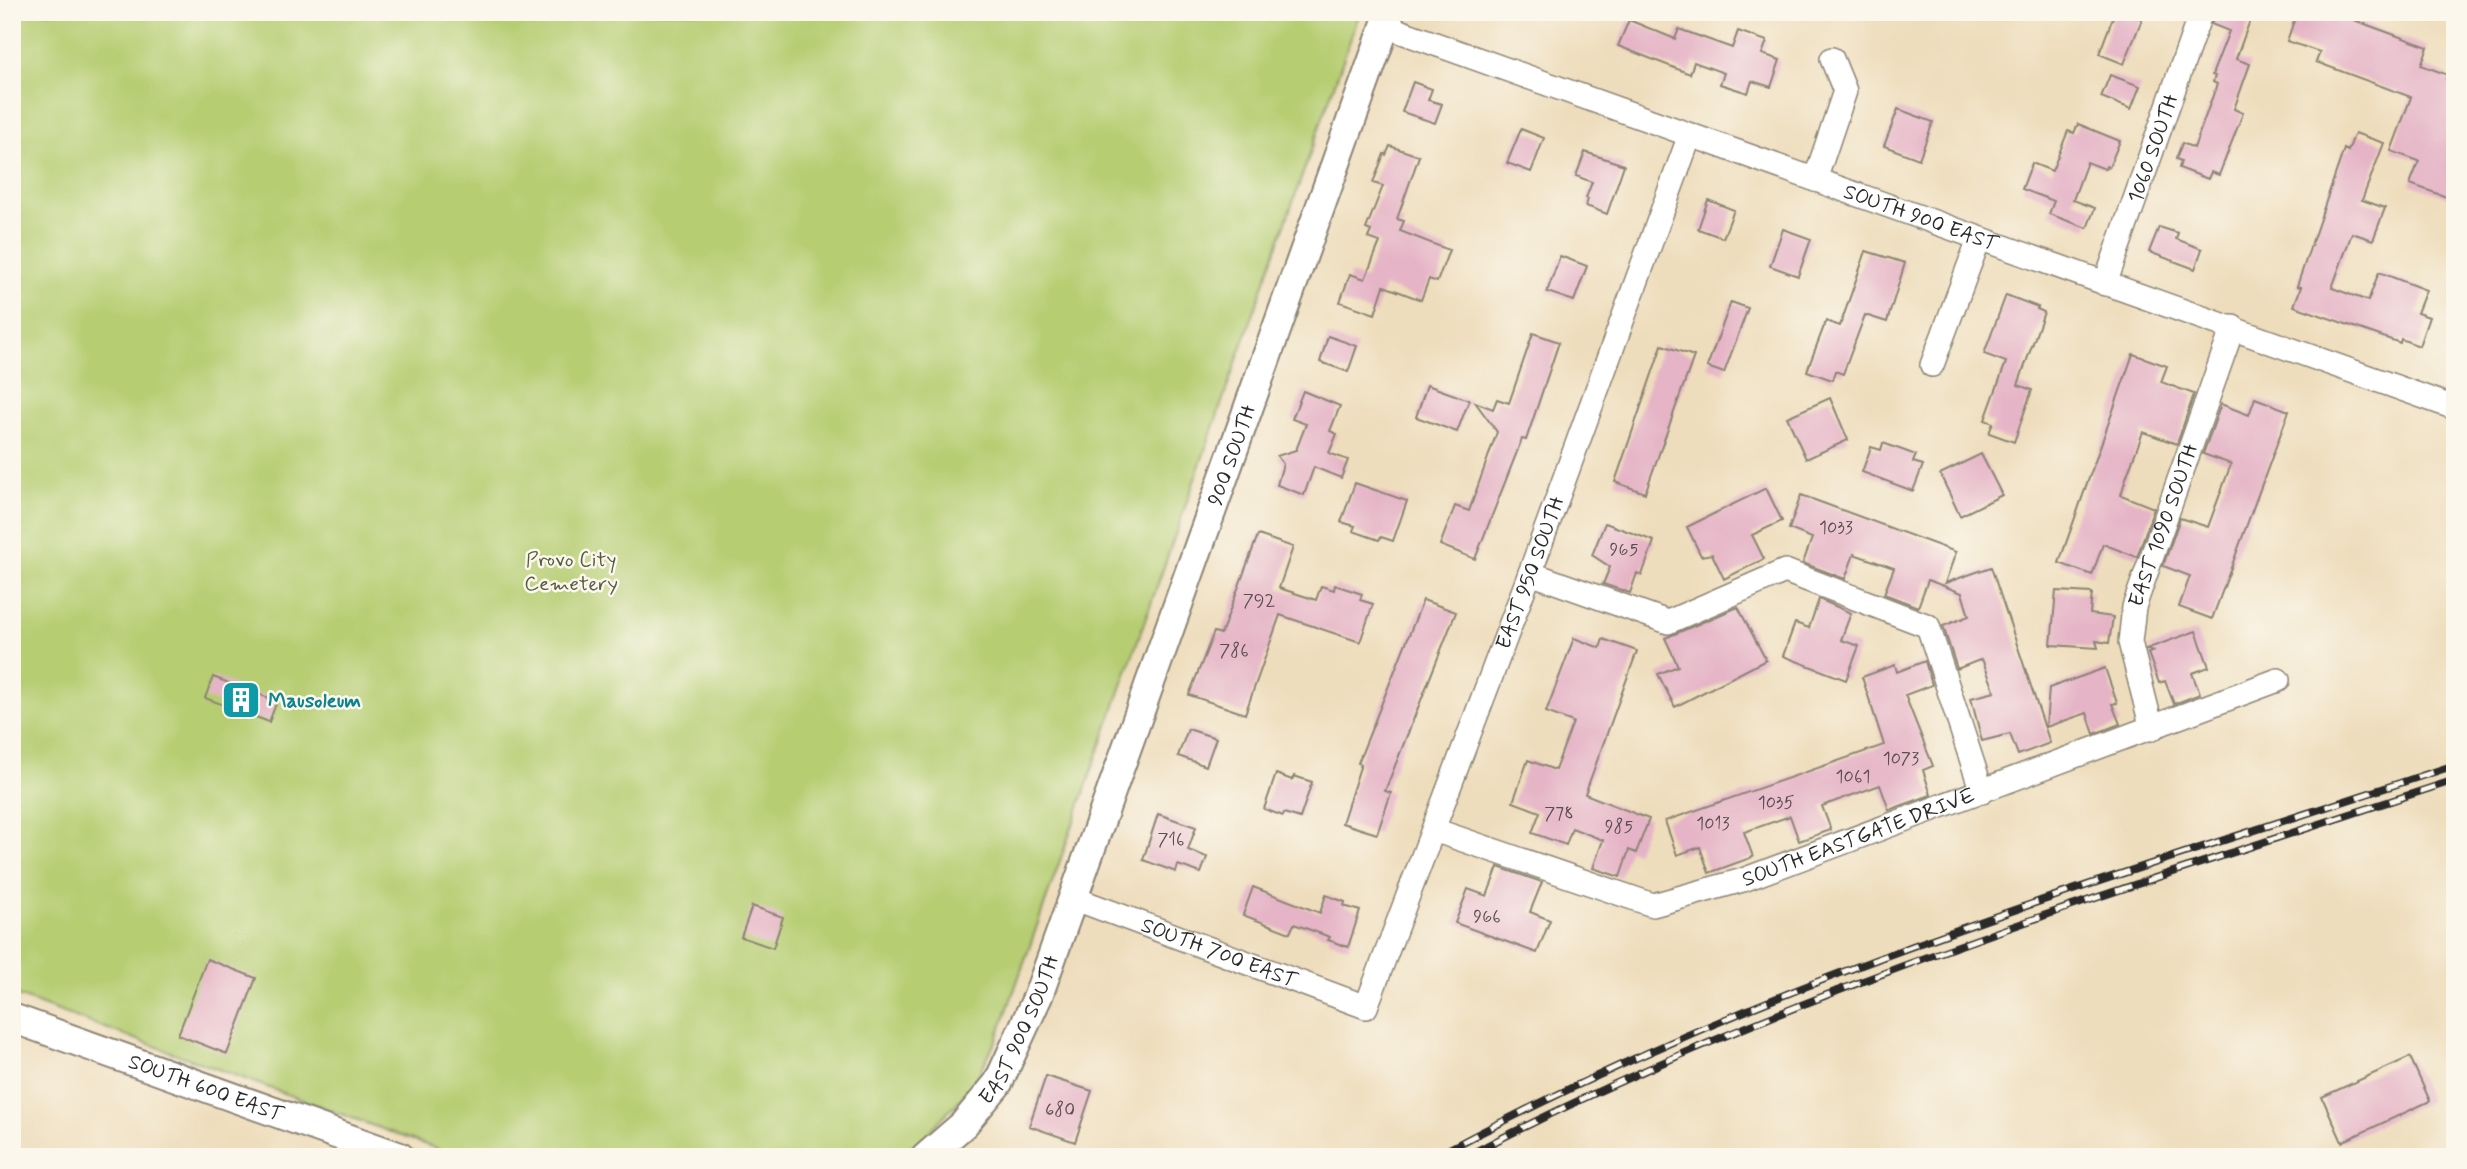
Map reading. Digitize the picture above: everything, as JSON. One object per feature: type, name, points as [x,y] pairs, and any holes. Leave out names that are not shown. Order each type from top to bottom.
[{"type":"street","name":"1060 SOUTH","points":[[2105,284],[2201,12]]},
{"type":"street","name":"SOUTH 900 EAST","points":[[1387,19],[1690,135],[2455,408]]},
{"type":"street","name":"900 SOUTH","points":[[1073,898],[1387,19]]},
{"type":"street","points":[[1815,180],[1844,91],[1832,59]]},
{"type":"street","name":"EAST 950 SOUTH","points":[[1366,1007],[1530,573],[1690,135]]},
{"type":"street","points":[[1932,365],[1979,239]]},
{"type":"street","name":"EAST 1090 SOUTH","points":[[2152,729],[2130,642],[2134,607],[2233,327]]},
{"type":"street","points":[[1530,573],[1668,622],[1785,571],[1928,626],[1982,792]]},
{"type":"street","name":"SOUTH EASTGATE DRIVE","points":[[1434,830],[1653,905],[1743,880],[2278,680]]},
{"type":"street","name":"SOUTH 700 EAST","points":[[1073,898],[1366,1007]]},
{"type":"street","name":"EAST 900 SOUTH","points":[[932,1152],[964,1124],[998,1083],[1038,996],[1073,898]]},
{"type":"street","name":"SOUTH 600 EAST","points":[[12,1018],[400,1157]]},
{"type":"green space","name":"Provo City Cemetery","points":[[12,12],[1360,12],[997,1039],[972,1087],[920,1141],[889,1157],[459,1157],[12,994]]},
{"type":"building","points":[[2115,12],[2125,12],[2142,19],[2124,64],[2099,54]]},
{"type":"building","points":[[2215,12],[2253,12],[2236,59],[2250,64],[2234,109],[2243,113],[2219,175],[2211,172],[2208,179],[2179,168],[2181,161],[2176,159],[2182,143],[2194,148],[2217,84],[2213,82],[2215,76],[2212,75],[2229,31],[2211,24]]},
{"type":"building","points":[[2297,12],[2356,12],[2354,20],[2428,47],[2421,65],[2448,75],[2446,79],[2455,82],[2455,200],[2410,184],[2419,161],[2391,151],[2411,97],[2316,62],[2320,52],[2287,41]]},
{"type":"building","points":[[1629,20],[1675,39],[1679,29],[1732,48],[1738,31],[1767,41],[1762,54],[1780,60],[1771,87],[1752,81],[1748,93],[1720,84],[1724,73],[1694,62],[1690,74],[1618,46]]},
{"type":"building","points":[[2110,75],[2140,86],[2131,109],[2101,97]]},
{"type":"building","points":[[1413,82],[1432,89],[1428,100],[1442,104],[1435,123],[1402,112]]},
{"type":"building","points":[[1898,109],[1933,122],[1919,159],[1884,146]]},
{"type":"building","points":[[2078,124],[2120,141],[2109,167],[2106,166],[2105,169],[2087,162],[2073,200],[2095,208],[2087,228],[2049,214],[2054,201],[2022,189],[2032,163],[2052,171],[2068,131],[2074,133]]},
{"type":"building","points":[[1521,129],[1544,138],[1531,172],[1507,163]]},
{"type":"building","points":[[2355,133],[2384,143],[2362,200],[2385,208],[2373,240],[2352,233],[2332,288],[2368,301],[2379,272],[2426,290],[2417,313],[2429,317],[2419,346],[2401,339],[2400,343],[2294,306],[2301,287],[2297,286],[2344,149],[2348,151]]},
{"type":"building","points":[[1390,146],[1419,156],[1397,219],[1404,221],[1400,231],[1449,250],[1437,282],[1429,279],[1421,300],[1384,286],[1375,314],[1340,302],[1350,274],[1365,279],[1380,242],[1368,238],[1371,231],[1366,229],[1383,186],[1373,183],[1384,154],[1386,155]]},
{"type":"building","points":[[1585,152],[1624,165],[1607,214],[1586,206],[1592,182],[1576,176]]},
{"type":"building","points":[[1708,200],[1734,210],[1723,238],[1698,229]]},
{"type":"building","points":[[2159,227],[2178,233],[2176,239],[2202,249],[2195,269],[2149,252]]},
{"type":"building","points":[[1783,229],[1811,239],[1798,276],[1770,266]]},
{"type":"building","points":[[1866,251],[1905,263],[1887,322],[1865,315],[1843,374],[1835,371],[1832,380],[1807,371],[1826,321],[1840,326]]},
{"type":"building","points":[[1560,256],[1587,266],[1574,301],[1547,292]]},
{"type":"building","points":[[2006,295],[2038,307],[2037,309],[2044,312],[2018,385],[2032,390],[2014,442],[1989,433],[1993,423],[1985,420],[2006,362],[1984,354]]},
{"type":"building","points":[[1731,302],[1748,308],[1724,373],[1707,367]]},
{"type":"building","points":[[1533,333],[1559,342],[1526,440],[1522,439],[1475,559],[1440,545],[1455,506],[1469,511],[1497,432],[1475,402],[1493,409],[1497,399],[1509,403]]},
{"type":"building","points":[[1328,336],[1357,346],[1348,372],[1320,362]]},
{"type":"building","points":[[1662,345],[1694,356],[1645,493],[1615,482]]},
{"type":"building","points":[[2133,354],[2167,366],[2161,382],[2194,394],[2177,444],[2143,432],[2126,478],[2121,495],[2154,508],[2137,557],[2103,544],[2092,575],[2059,563]]},
{"type":"building","points":[[1427,385],[1469,400],[1457,432],[1416,417]]},
{"type":"building","points":[[1303,391],[1340,406],[1330,431],[1337,434],[1329,453],[1348,460],[1341,478],[1314,467],[1304,495],[1277,485],[1283,464],[1277,456],[1296,450],[1306,424],[1292,419]]},
{"type":"building","points":[[1830,398],[1848,440],[1806,459],[1787,417]]},
{"type":"building","points":[[2255,398],[2289,411],[2212,619],[2179,607],[2190,576],[2163,566],[2180,518],[2208,527],[2231,464],[2203,454],[2221,404],[2249,415]]},
{"type":"building","points":[[1883,443],[1916,455],[1913,462],[1923,465],[1913,491],[1862,472],[1871,447],[1881,450]]},
{"type":"building","points":[[1981,454],[2002,495],[1960,516],[1940,474]]},
{"type":"building","points":[[1355,483],[1407,501],[1393,541],[1381,537],[1379,540],[1353,531],[1355,526],[1341,522]]},
{"type":"building","points":[[1766,488],[1782,521],[1752,535],[1764,559],[1724,579],[1712,554],[1701,556],[1687,527]]},
{"type":"building","points":[[1801,495],[1956,552],[1945,583],[1991,567],[2050,743],[2018,755],[2010,734],[1982,741],[1971,698],[1995,692],[1982,659],[1957,669],[1943,626],[1969,616],[1962,593],[1928,580],[1918,607],[1884,594],[1894,568],[1854,554],[1845,579],[1803,563],[1812,538],[1789,529]]},
{"type":"building","points":[[1605,523],[1654,541],[1642,575],[1637,573],[1630,593],[1603,584],[1610,567],[1592,555]]},
{"type":"building","points":[[1258,535],[1293,547],[1279,588],[1316,600],[1321,586],[1334,590],[1335,585],[1362,594],[1360,600],[1373,604],[1360,642],[1280,615],[1245,714],[1189,695],[1214,632],[1221,634]]},
{"type":"building","points":[[2056,591],[2092,593],[2090,614],[2113,617],[2109,643],[2096,641],[2098,648],[2051,645]]},
{"type":"building","points":[[1819,599],[1851,613],[1841,640],[1859,646],[1846,680],[1783,656],[1795,623],[1809,628]]},
{"type":"building","points":[[1423,600],[1456,612],[1385,791],[1391,793],[1377,834],[1342,823],[1361,764],[1358,763]]},
{"type":"building","points":[[1738,607],[1766,660],[1675,707],[1658,674],[1678,666],[1665,638]]},
{"type":"building","points":[[2196,631],[2209,667],[2192,673],[2200,694],[2174,704],[2165,681],[2159,683],[2148,653],[2155,651],[2146,649]]},
{"type":"building","points":[[1574,638],[1600,648],[1603,639],[1637,651],[1585,794],[1649,819],[1636,853],[1629,850],[1620,877],[1593,868],[1603,840],[1572,828],[1566,845],[1532,833],[1540,812],[1513,802],[1528,760],[1555,770],[1573,722],[1546,712]]},
{"type":"building","points":[[1925,661],[1932,685],[1905,695],[1933,766],[1923,770],[1931,795],[1889,810],[1880,785],[1822,806],[1831,830],[1799,841],[1790,816],[1744,832],[1753,857],[1709,873],[1700,847],[1677,855],[1665,821],[1884,745],[1862,677],[1895,665],[1897,672]]},
{"type":"building","points":[[2105,668],[2117,703],[2112,704],[2120,724],[2094,734],[2087,713],[2046,727],[2049,688]]},
{"type":"building","name":"Mausoleum","points":[[213,677],[277,701],[269,722],[205,698]]},
{"type":"building","points":[[1188,729],[1216,738],[1206,766],[1178,756]]},
{"type":"building","points":[[1276,774],[1292,780],[1294,776],[1312,782],[1300,818],[1284,813],[1283,816],[1264,809]]},
{"type":"building","points":[[1158,814],[1196,827],[1188,850],[1207,857],[1201,873],[1178,865],[1176,872],[1143,860]]},
{"type":"building","points":[[1498,867],[1542,882],[1530,912],[1550,920],[1537,953],[1455,923],[1468,889],[1487,896]]},
{"type":"building","points":[[1253,887],[1320,913],[1326,895],[1345,902],[1344,906],[1360,911],[1348,947],[1328,940],[1330,937],[1294,924],[1290,933],[1243,915]]},
{"type":"building","points":[[752,906],[783,917],[773,948],[741,937]]},
{"type":"building","points":[[207,959],[256,978],[227,1054],[178,1035]]},
{"type":"building","points":[[2410,1057],[2430,1101],[2342,1142],[2322,1097]]},
{"type":"building","points":[[1046,1076],[1092,1091],[1075,1142],[1029,1126]]},
{"type":"railway","points":[[1434,1157],[1629,1061],[1830,977],[2063,893],[2455,765]]},
{"type":"railway","points":[[1465,1157],[1584,1098],[1705,1044],[1828,995],[2077,904],[2455,780]]},
{"type":"place","name":"Mausoleum","points":[[241,700]]}]
